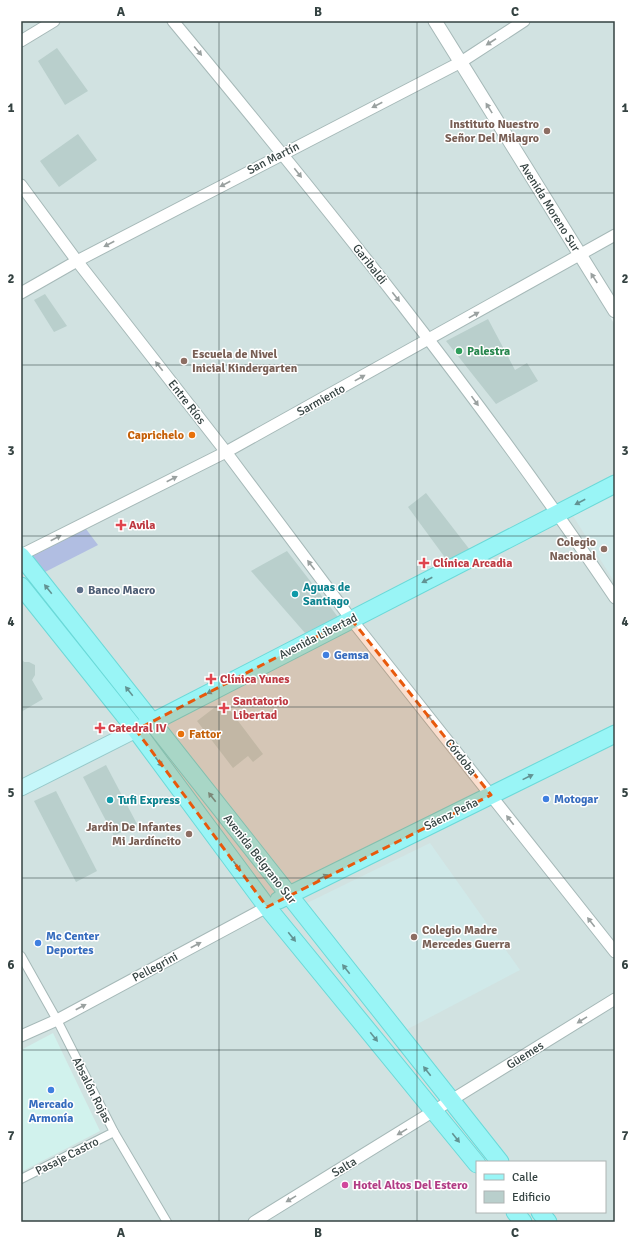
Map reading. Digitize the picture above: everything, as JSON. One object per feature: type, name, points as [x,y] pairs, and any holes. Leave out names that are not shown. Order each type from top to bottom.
[{"type":"main road","name":"Avenida Libertad","points":[[21,788],[153,722],[615,484]]},
{"type":"main road","name":"Avenida Belgrano Sur","points":[[21,556],[499,1161]]},
{"type":"main road","name":"Avenida Belgrano Sur","points":[[21,586],[136,730],[267,907],[476,1163]]},
{"type":"main road","name":"Sáenz Peña","points":[[288,894],[615,734]]},
{"type":"main road","name":"Pellegrini","points":[[267,907],[288,894]]},
{"type":"main road","points":[[516,1213],[523,1222]]},
{"type":"main road","points":[[541,1213],[548,1222]]},
{"type":"street","points":[[21,40],[54,21]]},
{"type":"street","name":"Garibaldi","points":[[173,21],[283,154],[430,339],[558,513],[615,598]]},
{"type":"street","name":"Avenida Moreno Sur","points":[[435,21],[615,311]]},
{"type":"street","name":"San Martín","points":[[21,293],[77,261],[460,62],[524,21]]},
{"type":"street","name":"Entre Ríos","points":[[21,185],[77,261],[226,452],[351,619]]},
{"type":"street","name":"Sarmiento","points":[[21,556],[226,452],[580,256],[615,235]]},
{"type":"street","name":"Córdoba","points":[[351,619],[615,952]]},
{"type":"street","name":"Pellegrini","points":[[21,1036],[57,1020],[267,907]]},
{"type":"street","name":"Absalón Rojas","points":[[21,956],[57,1020],[114,1132],[167,1222]]},
{"type":"street","name":"Güemes","points":[[435,1111],[615,999]]},
{"type":"street","name":"Salta","points":[[254,1222],[435,1111]]},
{"type":"street","name":"Pasaje Castro","points":[[21,1179],[114,1132]]},
{"type":"highlighted area","points":[[351,619],[491,795],[267,907],[136,730]]},
{"type":"shaded area","points":[[21,21],[429,21],[615,325],[615,1222],[21,1222]]},
{"type":"shaded area","points":[[437,21],[615,21],[615,307]]},
{"type":"shaded area","name":"Colegio Nacional","points":[[615,495],[615,583],[573,516]]},
{"type":"shaded area","points":[[83,525],[98,545],[43,573],[27,554]]},
{"type":"shaded area","name":"Colegio Madre Mercedes Guerra","points":[[430,843],[520,970],[404,1031],[305,904]]},
{"type":"shaded area","name":"Mercado Armonía","points":[[53,1033],[100,1131],[21,1172],[21,1050]]},
{"type":"building","points":[[57,48],[88,91],[65,105],[38,61]]},
{"type":"building","points":[[78,134],[97,160],[59,187],[40,161]]},
{"type":"building","points":[[45,294],[67,326],[54,332],[34,300]]},
{"type":"building","points":[[488,319],[515,370],[527,363],[538,381],[496,404],[446,341]]},
{"type":"building","points":[[426,493],[470,550],[449,563],[408,507]]},
{"type":"building","name":"Aguas de Santiago","points":[[287,551],[338,617],[305,633],[251,571]]},
{"type":"building","points":[[21,658],[24,662],[29,662],[35,665],[35,675],[32,680],[43,699],[21,712]]},
{"type":"building","points":[[223,701],[263,754],[253,762],[248,756],[233,768],[197,721]]},
{"type":"building","name":"Tufi Express","points":[[106,765],[137,824],[114,836],[83,777]]},
{"type":"building","points":[[56,791],[97,871],[76,882],[34,801]]},
{"type":"place","name":"Instituto Nuestro Señor Del Milagro","points":[[547,131]]},
{"type":"place","name":"Palestra","points":[[459,351]]},
{"type":"place","name":"Escuela de Nivel Inicial Kindergarten","points":[[184,361]]},
{"type":"place","name":"Caprichelo","points":[[192,435]]},
{"type":"place","name":"Avila","points":[[121,525]]},
{"type":"place","name":"Colegio Nacional","points":[[604,549]]},
{"type":"place","name":"Clínica Arcadia","points":[[424,563]]},
{"type":"place","name":"Banco Macro","points":[[80,590]]},
{"type":"place","name":"Aguas de Santiago","points":[[295,594]]},
{"type":"place","name":"Gemsa","points":[[326,655]]},
{"type":"place","name":"Clínica Yunes","points":[[211,679]]},
{"type":"place","name":"Santatorio Libertad","points":[[224,708]]},
{"type":"place","name":"Catedral IV","points":[[100,728]]},
{"type":"place","name":"Fattor","points":[[181,734]]},
{"type":"place","name":"Motogar","points":[[546,799]]},
{"type":"place","name":"Tufi Express","points":[[110,800]]},
{"type":"place","name":"Jardín De Infantes Mi Jardíncito","points":[[189,834]]},
{"type":"place","name":"Colegio Madre Mercedes Guerra","points":[[414,937]]},
{"type":"place","name":"Mc Center Deportes","points":[[38,943]]},
{"type":"place","name":"Mercado Armonía","points":[[51,1090]]},
{"type":"place","name":"Hotel Altos Del Estero","points":[[345,1185]]}]
